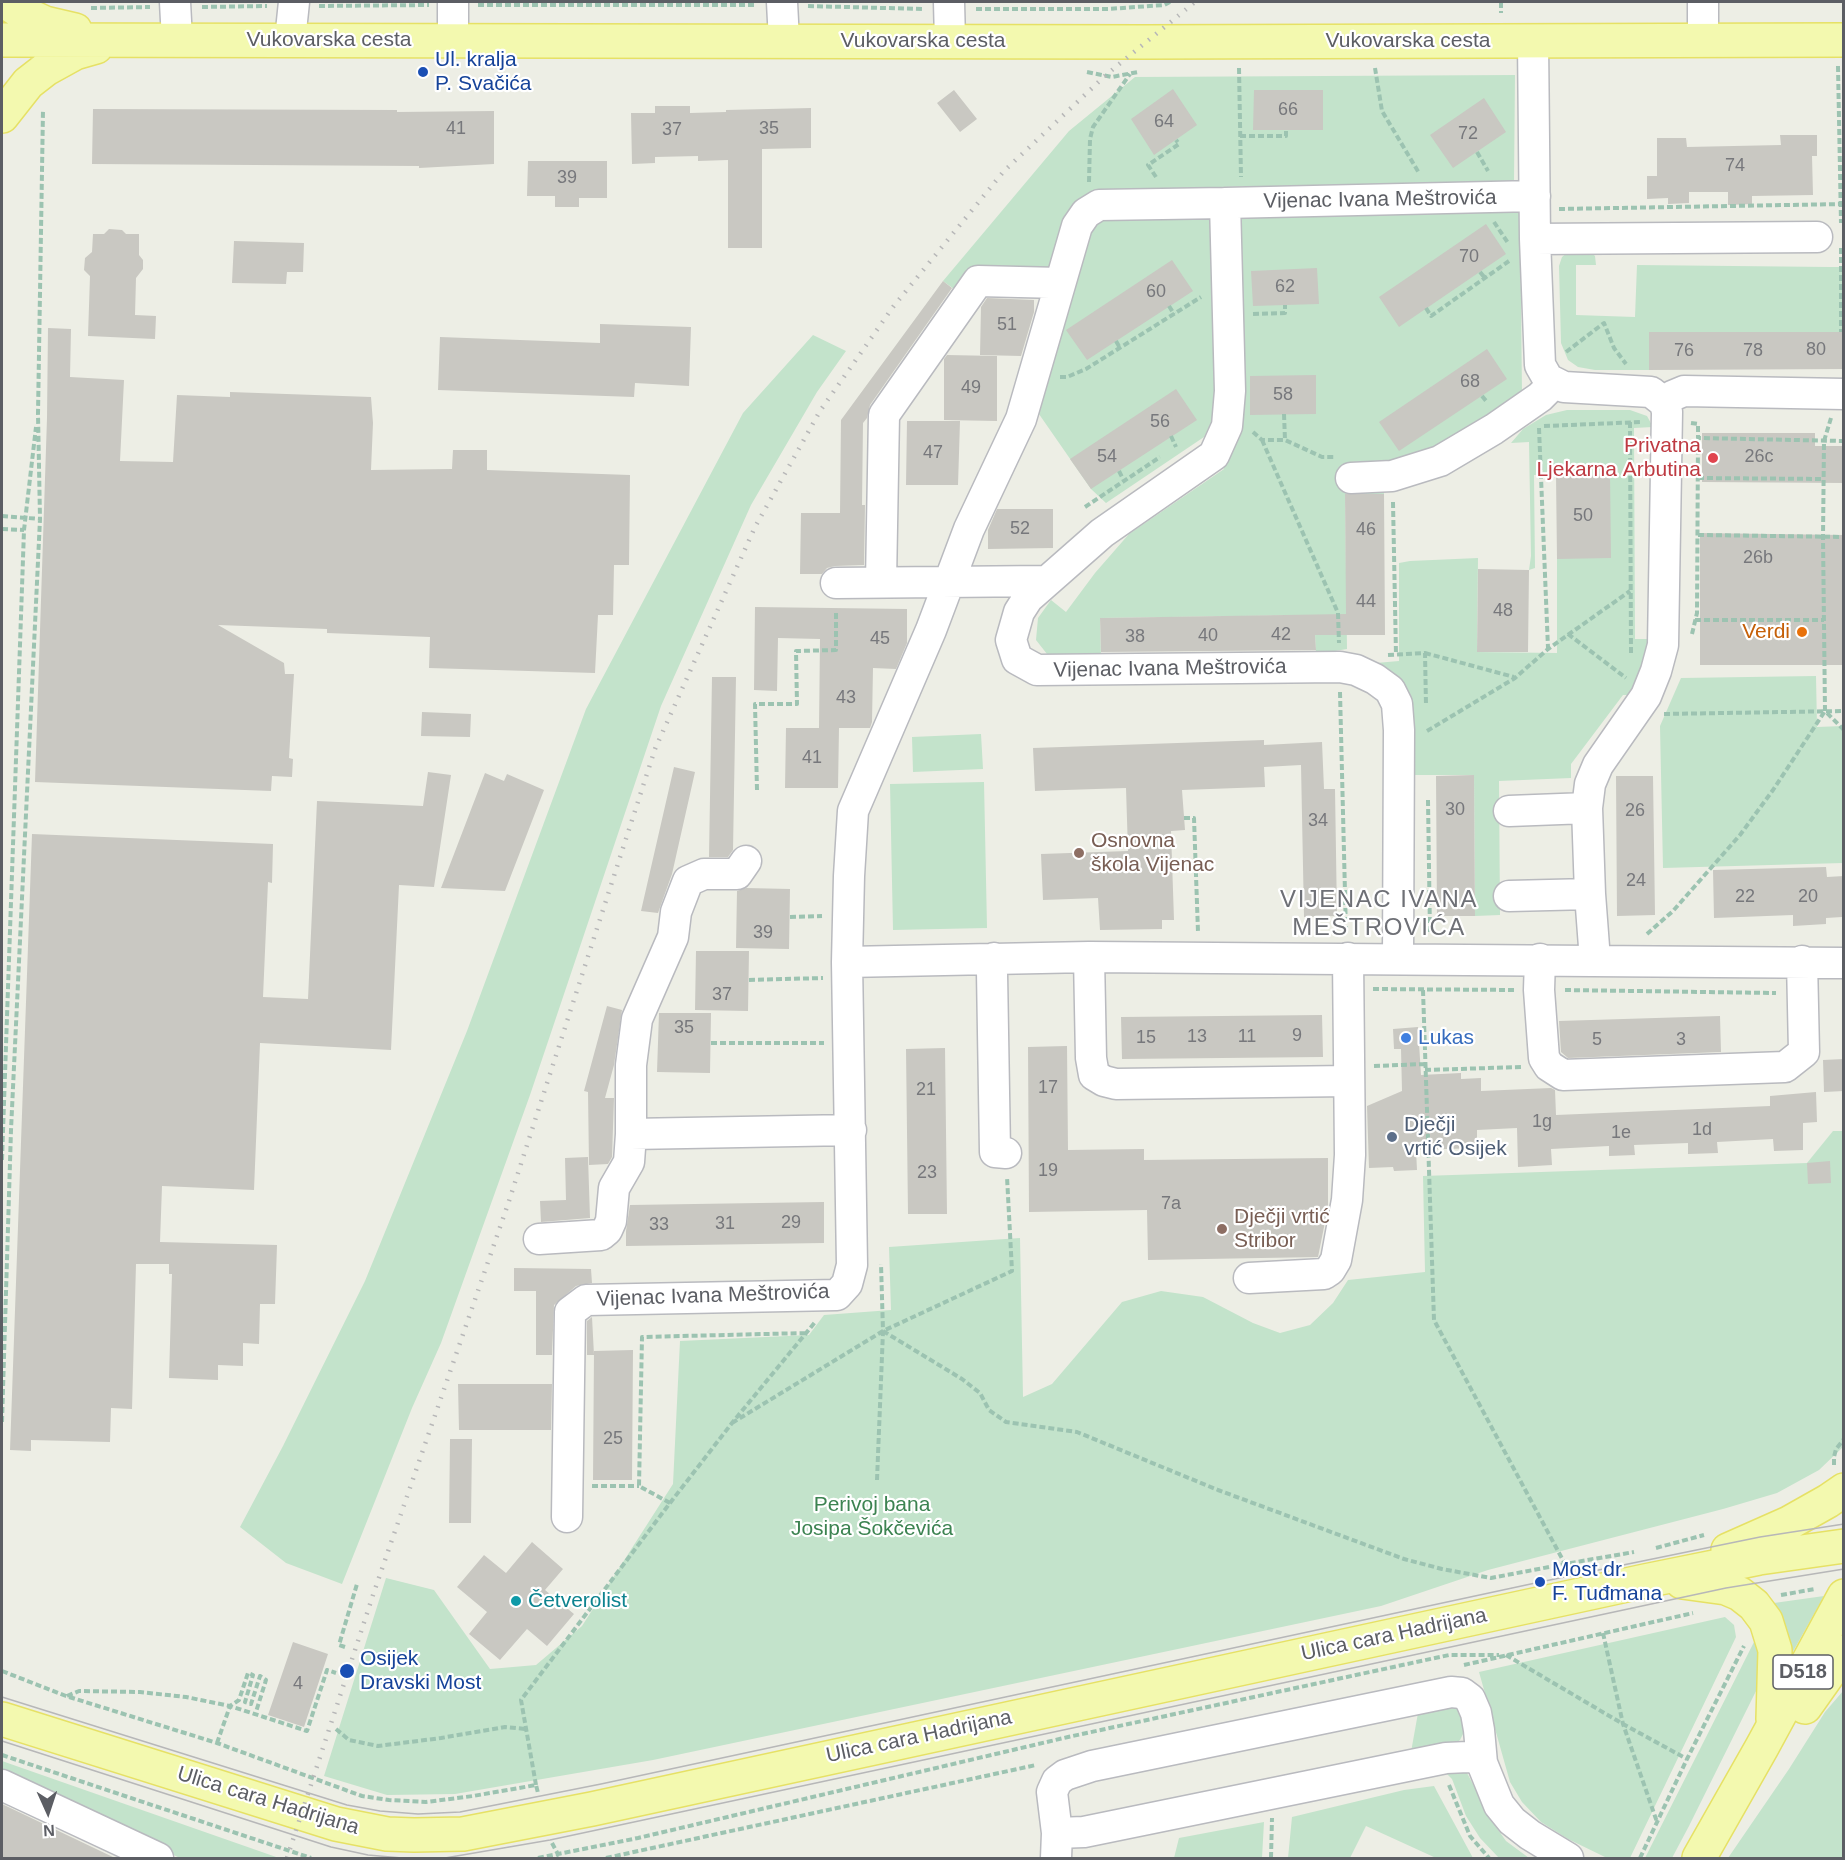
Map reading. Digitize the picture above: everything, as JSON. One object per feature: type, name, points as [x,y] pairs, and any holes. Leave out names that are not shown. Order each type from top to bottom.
[{"type":"main road","points":[[6,2],[45,22],[121,40]]},
{"type":"main road","name":"Vukovarska cesta","points":[[2,40],[1703,40],[1841,53]]},
{"type":"main road","points":[[2,117],[28,83],[60,60],[75,53],[121,40]]},
{"type":"main road","points":[[1644,1566],[1706,1560],[1760,1537],[1828,1502],[1839,1479]]},
{"type":"main road","name":"Ulica cara Hadrijana","points":[[2,1719],[307,1816],[361,1830],[387,1834],[463,1834],[544,1819],[1644,1566],[1759,1558],[1844,1546]]},
{"type":"main road","points":[[1644,1566],[1726,1588],[1740,1594],[1754,1605],[1766,1621],[1775,1650],[1775,1703],[1767,1739]]},
{"type":"main road","name":"D518","points":[[1699,1858],[1767,1739],[1833,1592]]},
{"type":"main road","points":[[1767,1739],[1804,1708],[1844,1652]]},
{"type":"street","points":[[1703,2],[1703,40]]},
{"type":"street","points":[[453,3],[453,41]]},
{"type":"street","points":[[782,3],[784,41]]},
{"type":"street","points":[[175,4],[177,40]]},
{"type":"street","points":[[290,40],[294,4]]},
{"type":"street","points":[[949,5],[950,41]]},
{"type":"street","points":[[1533,41],[1535,196],[1530,245],[1540,365],[1544,374],[1558,369]]},
{"type":"street","name":"Vijenac Ivana Meštrovića","points":[[567,1517],[570,1312],[586,1300],[837,1295],[847,1284],[852,1265],[851,1130],[840,970],[853,811],[927,640],[969,530],[1021,419],[1077,226],[1086,213],[1100,205],[1535,196]]},
{"type":"street","name":"Vijenac Ivana Meštrovića","points":[[1233,202],[1227,281],[1230,391],[1227,426],[1214,455],[1102,533],[1028,598],[1019,612],[1011,640],[1017,659],[1037,670],[1340,667],[1366,674],[1390,690],[1397,704],[1399,730],[1398,958]]},
{"type":"street","points":[[1530,245],[1833,236]]},
{"type":"street","points":[[881,582],[884,415],[978,281],[1060,283]]},
{"type":"street","points":[[1558,369],[1564,387],[1651,392],[1665,403],[1667,422],[1663,645],[1646,696],[1598,765],[1590,784],[1587,808],[1595,960]]},
{"type":"street","points":[[1348,467],[1392,477],[1440,461],[1540,397],[1558,369]]},
{"type":"street","points":[[1665,403],[1672,396],[1684,391],[1844,394]]},
{"type":"street","points":[[836,583],[1047,581]]},
{"type":"street","points":[[1509,812],[1587,808]]},
{"type":"street","points":[[539,1239],[601,1235],[607,1230],[611,1221],[614,1188],[629,1162],[631,1065],[637,1019],[673,937],[676,912],[688,881],[704,874],[737,874],[746,861]]},
{"type":"street","points":[[1509,896],[1590,894]]},
{"type":"street","points":[[840,970],[994,958],[1089,957],[1844,963]]},
{"type":"street","points":[[1089,957],[1091,1058],[1094,1075],[1104,1081],[1116,1084],[1361,1073]]},
{"type":"street","points":[[994,958],[992,972],[995,1152],[1006,1153]]},
{"type":"street","points":[[1249,1278],[1324,1274],[1330,1270],[1336,1260],[1347,1200],[1350,1155],[1361,1073],[1348,958]]},
{"type":"street","points":[[1540,959],[1539,990],[1544,1058],[1549,1066],[1563,1075],[1785,1067],[1804,1052],[1802,961]]},
{"type":"street","points":[[631,1134],[851,1130]]},
{"type":"street","points":[[1482,1762],[1468,1757],[1446,1758],[1084,1832],[1056,1846],[1052,1792],[1057,1780],[1065,1775],[1092,1766],[1451,1692],[1462,1693],[1470,1699],[1476,1713],[1482,1762],[1500,1805],[1512,1821],[1568,1858]]},
{"type":"street","points":[[2,1785],[158,1858]]},
{"type":"path","points":[[1108,2],[1108,9]]},
{"type":"path","points":[[84,8],[175,4],[782,3],[1108,9],[1164,5],[1170,2]]},
{"type":"path","points":[[1841,53],[1839,115],[1842,204],[1833,236],[1841,332]]},
{"type":"path","points":[[1375,66],[1382,111],[1417,168],[1429,198]]},
{"type":"path","points":[[1233,202],[1240,136],[1239,67]]},
{"type":"path","points":[[1089,193],[1090,139],[1094,127],[1130,74]]},
{"type":"path","points":[[1839,115],[1844,104]]},
{"type":"path","points":[[2,1422],[11,1130],[40,519],[38,414],[43,106]]},
{"type":"path","points":[[1240,136],[1287,136],[1286,130]]},
{"type":"path","points":[[1156,177],[1148,165],[1179,144],[1176,140]]},
{"type":"path","points":[[1426,308],[1431,316],[1530,245],[1553,209],[1842,204]]},
{"type":"path","points":[[1490,216],[1530,245]]},
{"type":"path","points":[[1480,272],[1485,278]]},
{"type":"path","points":[[1056,377],[1067,377],[1086,369],[1227,281]]},
{"type":"path","points":[[1251,314],[1285,313],[1285,305]]},
{"type":"path","points":[[1169,306],[1174,314]]},
{"type":"path","points":[[1558,369],[1604,323],[1614,348],[1634,372]]},
{"type":"path","points":[[1116,341],[1120,348]]},
{"type":"path","points":[[2,1160],[24,530],[38,414]]},
{"type":"path","points":[[1284,414],[1285,440]]},
{"type":"path","points":[[1630,422],[1631,659]]},
{"type":"path","points":[[1539,423],[1548,649]]},
{"type":"path","points":[[1244,426],[1262,440],[1285,440],[1348,467]]},
{"type":"path","points":[[1171,436],[1176,447]]},
{"type":"path","points":[[1640,941],[1672,911],[1740,835],[1825,711],[1824,441]]},
{"type":"path","points":[[1119,471],[1124,481]]},
{"type":"path","points":[[1392,477],[1396,655]]},
{"type":"path","points":[[1698,478],[1824,479]]},
{"type":"path","points":[[2,516],[40,519]]},
{"type":"path","points":[[2,529],[24,530]]},
{"type":"path","points":[[1698,536],[1844,537]]},
{"type":"path","points":[[757,790],[756,704],[797,704],[796,651],[836,650],[836,583]]},
{"type":"path","points":[[1426,731],[1515,678],[1568,634],[1631,591]]},
{"type":"path","points":[[1695,620],[1824,620]]},
{"type":"path","points":[[1568,634],[1631,682],[1631,670]]},
{"type":"path","points":[[1425,653],[1515,678]]},
{"type":"path","points":[[1825,711],[1844,730]]},
{"type":"path","points":[[1661,714],[1844,711]]},
{"type":"path","points":[[1184,818],[1194,818],[1198,939]]},
{"type":"path","points":[[790,917],[833,916]]},
{"type":"path","points":[[749,980],[840,970]]},
{"type":"path","points":[[1423,990],[1434,1320],[1565,1564]]},
{"type":"path","points":[[711,1043],[831,1043]]},
{"type":"path","points":[[1361,1073],[1425,1067],[1549,1066]]},
{"type":"path","points":[[2,1130],[11,1130]]},
{"type":"path","points":[[732,1423],[883,1331],[1012,1271],[1006,1153]]},
{"type":"path","points":[[559,1856],[550,1840],[544,1819],[521,1700],[732,1423],[837,1295]]},
{"type":"path","points":[[883,1331],[962,1379],[980,1393],[989,1410],[1006,1422],[1077,1432],[1218,1490],[1404,1559],[1491,1578],[1565,1564],[1644,1566]]},
{"type":"path","points":[[639,1486],[642,1336],[807,1333]]},
{"type":"path","points":[[1839,1479],[1834,1457],[1836,1449],[1844,1439]]},
{"type":"path","points":[[1839,1479],[1844,1461]]},
{"type":"path","points":[[568,1485],[639,1486],[670,1503]]},
{"type":"path","points":[[1654,1548],[1714,1533]]},
{"type":"path","points":[[345,1647],[339,1645],[357,1584]]},
{"type":"path","points":[[1754,1605],[1783,1594],[1833,1592]]},
{"type":"path","points":[[538,1858],[559,1856],[638,1838],[1068,1737],[1438,1658],[1472,1654],[1507,1655],[1694,1613]]},
{"type":"path","points":[[1603,1633],[1623,1724],[1658,1822]]},
{"type":"path","points":[[1640,1858],[1687,1758],[1745,1645]]},
{"type":"path","points":[[1507,1655],[1623,1724],[1687,1758]]},
{"type":"path","points":[[66,1696],[79,1691],[140,1692],[213,1701],[306,1731],[327,1670],[336,1673]]},
{"type":"path","points":[[2,1671],[66,1696],[217,1743],[362,1796],[426,1802],[536,1785]]},
{"type":"path","points":[[217,1743],[230,1706],[240,1700],[248,1673],[253,1675],[245,1702],[251,1704],[260,1676],[266,1680],[255,1715]]},
{"type":"path","points":[[336,1729],[349,1740],[378,1746],[505,1727],[526,1729]]},
{"type":"path","points":[[2,1755],[311,1858]]},
{"type":"path","points":[[1271,1858],[1272,1816]]},
{"type":"green space","points":[[1515,75],[1514,182],[1220,187],[1099,193],[1051,271],[958,292],[943,281],[1069,131],[1135,77]]},
{"type":"green space","points":[[1233,208],[1520,208],[1522,394],[1420,459],[1350,462],[1348,483],[1383,483],[1384,494],[1345,494],[1347,649],[1316,654],[1314,615],[1100,618],[1101,657],[1047,654],[1036,640],[1038,618],[1051,600],[1066,612],[1095,573],[1129,534],[1224,469],[1219,459]]},
{"type":"green space","points":[[1210,210],[1216,414],[1204,437],[1106,503],[1091,489],[1032,404],[1097,214]]},
{"type":"green space","points":[[1588,249],[1595,256],[1596,265],[1576,265],[1576,315],[1635,317],[1637,265],[1843,267],[1843,328],[1841,332],[1649,332],[1649,370],[1595,370],[1578,367],[1568,360],[1561,343],[1559,266],[1562,257],[1568,252]]},
{"type":"green space","points":[[813,335],[846,351],[817,392],[751,505],[661,706],[530,1095],[441,1343],[412,1408],[342,1584],[286,1563],[240,1527],[365,1281],[467,1031],[586,709],[743,413]]},
{"type":"green space","points":[[1567,410],[1630,410],[1647,416],[1653,427],[1634,428],[1635,639],[1651,639],[1634,695],[1623,695],[1571,764],[1571,778],[1499,781],[1500,915],[1475,916],[1474,775],[1414,775],[1414,742],[1406,690],[1395,674],[1376,663],[1399,661],[1399,563],[1410,561],[1478,558],[1477,652],[1557,653],[1557,559],[1609,474],[1534,475],[1535,568],[1529,570],[1531,556],[1529,442],[1511,443],[1523,429],[1546,415]]},
{"type":"green space","points":[[1816,676],[1817,727],[1843,726],[1843,863],[1663,868],[1660,726],[1681,678]]},
{"type":"green space","points":[[981,734],[983,769],[913,772],[912,737]]},
{"type":"green space","points":[[984,782],[987,928],[893,930],[890,784]]},
{"type":"green space","name":"Perivoj bana Josipa Šokčevića","points":[[1833,1131],[1843,1131],[1843,1447],[1819,1470],[1777,1493],[1488,1570],[1381,1606],[653,1760],[455,1794],[387,1795],[324,1776],[386,1578],[434,1590],[490,1669],[536,1665],[582,1626],[673,1484],[680,1341],[809,1335],[824,1315],[891,1310],[889,1247],[1020,1238],[1023,1397],[1052,1384],[1122,1302],[1161,1291],[1203,1297],[1253,1323],[1280,1333],[1310,1325],[1333,1303],[1348,1280],[1425,1272],[1423,1176],[1807,1163]]},
{"type":"green space","points":[[1824,1596],[1790,1657],[1768,1610],[1774,1603]]},
{"type":"green space","points":[[1725,1617],[1734,1625],[1736,1637],[1630,1858],[1607,1858],[1568,1839],[1541,1822],[1522,1802],[1510,1782],[1479,1672]]},
{"type":"green space","points":[[1754,1642],[1758,1648],[1761,1663],[1759,1685],[1689,1826],[1672,1858],[1645,1858]]},
{"type":"green space","points":[[1843,1691],[1843,1858],[1728,1858],[1825,1712]]},
{"type":"green space","points":[[1454,1705],[1460,1710],[1464,1721],[1464,1732],[1460,1740],[1454,1745],[1411,1752],[1418,1713]]},
{"type":"green space","points":[[2,1761],[279,1858],[180,1858],[2,1775]]},
{"type":"green space","points":[[1466,1771],[1494,1824],[1506,1841],[1529,1858],[1499,1858],[1480,1838],[1466,1816],[1452,1779],[1446,1773]]},
{"type":"green space","points":[[1434,1786],[1473,1858],[1436,1858],[1366,1826],[1350,1858],[1288,1858],[1292,1817],[1404,1790]]},
{"type":"green space","points":[[1264,1822],[1262,1858],[1174,1858],[1179,1838]]},
{"type":"building","points":[[1173,89],[1197,125],[1154,155],[1131,119]]},
{"type":"building","points":[[954,90],[977,119],[960,132],[937,103]]},
{"type":"building","points":[[1254,90],[1323,90],[1323,130],[1253,130]]},
{"type":"building","points":[[1484,98],[1506,132],[1453,168],[1430,135]]},
{"type":"building","points":[[655,106],[690,106],[690,113],[811,108],[811,148],[762,149],[762,248],[728,248],[728,160],[698,161],[698,156],[655,157],[655,163],[632,164],[631,113],[655,113]]},
{"type":"building","points":[[93,109],[494,111],[494,164],[419,168],[419,166],[92,164]]},
{"type":"building","points":[[1780,135],[1817,135],[1817,156],[1812,156],[1813,195],[1752,196],[1752,204],[1728,205],[1728,192],[1689,192],[1689,203],[1668,204],[1668,198],[1647,199],[1647,176],[1657,176],[1657,138],[1686,138],[1687,147],[1781,145]]},
{"type":"building","points":[[528,161],[607,161],[607,198],[579,198],[579,207],[555,207],[555,196],[527,196]]},
{"type":"building","points":[[1486,224],[1506,254],[1399,327],[1379,297]]},
{"type":"building","points":[[109,229],[122,230],[126,234],[139,234],[139,255],[143,260],[143,269],[136,278],[135,315],[156,316],[155,339],[88,336],[90,276],[84,270],[85,258],[92,252],[93,234],[104,234]]},
{"type":"building","points":[[234,241],[304,243],[303,272],[287,272],[286,284],[232,283]]},
{"type":"building","points":[[1172,260],[1193,291],[1087,360],[1066,330]]},
{"type":"building","points":[[1317,268],[1319,304],[1253,306],[1251,271]]},
{"type":"building","points":[[943,281],[952,288],[870,405],[867,418],[863,423],[864,565],[835,566],[827,568],[822,574],[800,574],[801,513],[840,513],[841,420]]},
{"type":"building","points":[[987,298],[1034,300],[1034,312],[1021,356],[980,355],[981,307]]},
{"type":"building","points":[[600,324],[691,327],[689,386],[635,383],[634,397],[438,390],[440,337],[600,343]]},
{"type":"building","points":[[48,328],[71,329],[70,377],[124,380],[120,461],[173,462],[177,395],[230,397],[230,392],[371,397],[373,423],[371,470],[452,469],[453,450],[487,450],[487,470],[630,475],[629,565],[614,565],[613,615],[598,615],[595,673],[429,668],[430,637],[327,633],[327,629],[218,625],[284,663],[285,674],[294,674],[289,758],[293,759],[292,777],[272,776],[271,791],[35,782]]},
{"type":"building","points":[[1649,332],[1844,332],[1844,369],[1649,370]]},
{"type":"building","points":[[1487,349],[1507,379],[1399,451],[1379,422]]},
{"type":"building","points":[[947,355],[997,356],[997,421],[944,420],[944,359]]},
{"type":"building","points":[[1316,375],[1316,414],[1250,415],[1250,376]]},
{"type":"building","points":[[1176,389],[1197,420],[1091,489],[1070,459]]},
{"type":"building","points":[[907,421],[960,421],[958,485],[906,485]]},
{"type":"building","points":[[1702,433],[1815,433],[1815,446],[1844,446],[1844,483],[1702,482]]},
{"type":"building","points":[[1610,474],[1611,558],[1557,559],[1556,475]]},
{"type":"building","points":[[1345,494],[1384,494],[1385,635],[1315,635],[1316,650],[1101,652],[1100,618],[1346,614]]},
{"type":"building","points":[[997,509],[1053,509],[1053,548],[988,549],[988,530]]},
{"type":"building","points":[[1700,533],[1844,535],[1844,665],[1700,665]]},
{"type":"building","points":[[1478,569],[1529,570],[1528,652],[1477,652]]},
{"type":"building","points":[[755,607],[907,609],[907,643],[896,669],[873,668],[870,728],[839,728],[838,788],[785,788],[786,728],[819,728],[820,639],[778,638],[777,691],[754,690]]},
{"type":"building","points":[[712,677],[736,677],[733,850],[728,857],[709,857]]},
{"type":"building","points":[[422,712],[471,714],[470,737],[421,736]]},
{"type":"building","points":[[1264,740],[1264,745],[1322,742],[1324,789],[1335,789],[1337,916],[1304,917],[1301,765],[1264,767],[1265,787],[1182,790],[1185,830],[1171,831],[1174,920],[1162,920],[1162,929],[1100,930],[1098,898],[1043,900],[1041,854],[1128,851],[1126,788],[1035,791],[1033,748]]},
{"type":"building","points":[[674,767],[695,772],[672,874],[658,913],[641,911]]},
{"type":"building","points":[[428,772],[451,775],[434,887],[399,885],[391,1050],[260,1043],[254,1190],[162,1186],[160,1242],[277,1245],[275,1304],[260,1304],[259,1344],[243,1343],[243,1366],[218,1365],[218,1380],[169,1378],[172,1274],[169,1274],[169,1264],[136,1264],[132,1409],[111,1408],[110,1442],[31,1440],[31,1451],[10,1450],[32,834],[273,844],[272,883],[268,882],[263,997],[308,999],[317,801],[423,806]]},
{"type":"building","points":[[485,773],[504,781],[507,774],[544,790],[505,891],[441,888]]},
{"type":"building","points":[[1474,775],[1475,916],[1437,916],[1436,776]]},
{"type":"building","points":[[1616,776],[1653,776],[1655,915],[1617,916]]},
{"type":"building","points":[[1826,867],[1827,877],[1844,876],[1842,917],[1826,918],[1826,924],[1793,926],[1793,915],[1714,918],[1713,870]]},
{"type":"building","points":[[746,888],[790,889],[789,949],[736,948],[737,891]]},
{"type":"building","points":[[696,951],[749,951],[748,1011],[695,1010]]},
{"type":"building","points":[[607,1006],[622,1010],[614,1065],[605,1098],[614,1098],[612,1157],[608,1164],[589,1165],[588,1092],[584,1091]]},
{"type":"building","points":[[659,1013],[711,1013],[710,1073],[657,1072]]},
{"type":"building","points":[[1322,1015],[1323,1057],[1122,1059],[1121,1017]]},
{"type":"building","points":[[1720,1016],[1721,1052],[1568,1058],[1561,1052],[1559,1021]]},
{"type":"building","points":[[1418,1027],[1421,1075],[1461,1073],[1461,1079],[1481,1078],[1481,1091],[1551,1088],[1555,1090],[1556,1115],[1770,1106],[1770,1096],[1816,1092],[1817,1122],[1803,1123],[1803,1150],[1774,1151],[1773,1139],[1717,1142],[1718,1153],[1688,1154],[1688,1143],[1634,1145],[1635,1155],[1609,1156],[1609,1146],[1551,1149],[1552,1165],[1518,1167],[1517,1128],[1477,1130],[1477,1148],[1416,1150],[1417,1170],[1394,1171],[1393,1167],[1369,1168],[1367,1106],[1402,1091],[1401,1049],[1394,1049],[1393,1029]]},
{"type":"building","points":[[1067,1046],[1068,1150],[1144,1149],[1144,1160],[1328,1158],[1328,1207],[1318,1257],[1148,1260],[1147,1210],[1029,1212],[1028,1047]]},
{"type":"building","points":[[945,1048],[947,1214],[908,1214],[906,1049]]},
{"type":"building","points":[[1844,1059],[1844,1091],[1824,1092],[1823,1060]]},
{"type":"building","points":[[588,1157],[590,1218],[541,1222],[540,1201],[566,1200],[565,1158]]},
{"type":"building","points":[[1830,1161],[1831,1183],[1808,1184],[1807,1163]]},
{"type":"building","points":[[824,1202],[824,1243],[626,1246],[630,1205]]},
{"type":"building","points":[[514,1268],[591,1269],[592,1283],[576,1286],[554,1305],[552,1355],[536,1355],[536,1291],[514,1291]]},
{"type":"building","points":[[592,1317],[594,1355],[587,1355],[587,1321]]},
{"type":"building","points":[[633,1350],[632,1480],[593,1480],[594,1351]]},
{"type":"building","points":[[458,1384],[552,1384],[551,1430],[459,1430]]},
{"type":"building","points":[[450,1439],[472,1439],[471,1523],[449,1523]]},
{"type":"building","name":"Četverolist","points":[[532,1542],[563,1569],[545,1590],[574,1614],[547,1646],[527,1629],[500,1660],[469,1634],[487,1612],[457,1587],[484,1555],[506,1573]]},
{"type":"building","name":"Osijek Dravski Most","points":[[293,1642],[328,1654],[304,1727],[268,1715]]},
{"type":"building","points":[[2,1804],[115,1858],[2,1858]]},
{"type":"tram line","points":[[2,1697],[347,1805],[380,1811],[418,1814],[460,1812],[601,1784],[1540,1582],[1760,1537],[1844,1524]]},
{"type":"tram line","points":[[445,1858],[550,1840],[1726,1588],[1844,1569]]},
{"type":"tram line","points":[[2,1741],[331,1847],[368,1855],[402,1858]]},
{"type":"railway","points":[[287,1858],[374,1592],[508,1204],[655,749],[755,527],[820,411],[893,307],[1004,171],[1106,75],[1195,2]]},
{"type":"place","name":"Ul. kralja P. Svačića","points":[[423,72]]},
{"type":"place","name":"Privatna Ljekarna Arbutina","points":[[1713,458]]},
{"type":"place","name":"Verdi","points":[[1802,632]]},
{"type":"place","name":"Osnovna škola Vijenac","points":[[1079,853]]},
{"type":"place","name":"Lukas","points":[[1406,1038]]},
{"type":"place","name":"Dječji vrtić Osijek","points":[[1392,1137]]},
{"type":"place","name":"Dječji vrtić Stribor","points":[[1222,1229]]},
{"type":"place","name":"Most dr. F. Tuđmana","points":[[1540,1582]]},
{"type":"place","name":"Četverolist","points":[[516,1601]]},
{"type":"place","name":"Osijek Dravski Most","points":[[347,1671]]},
{"type":"district","name":"VIJENAC IVANA MEŠTROVIĆA","points":[[1379,914]]}]
